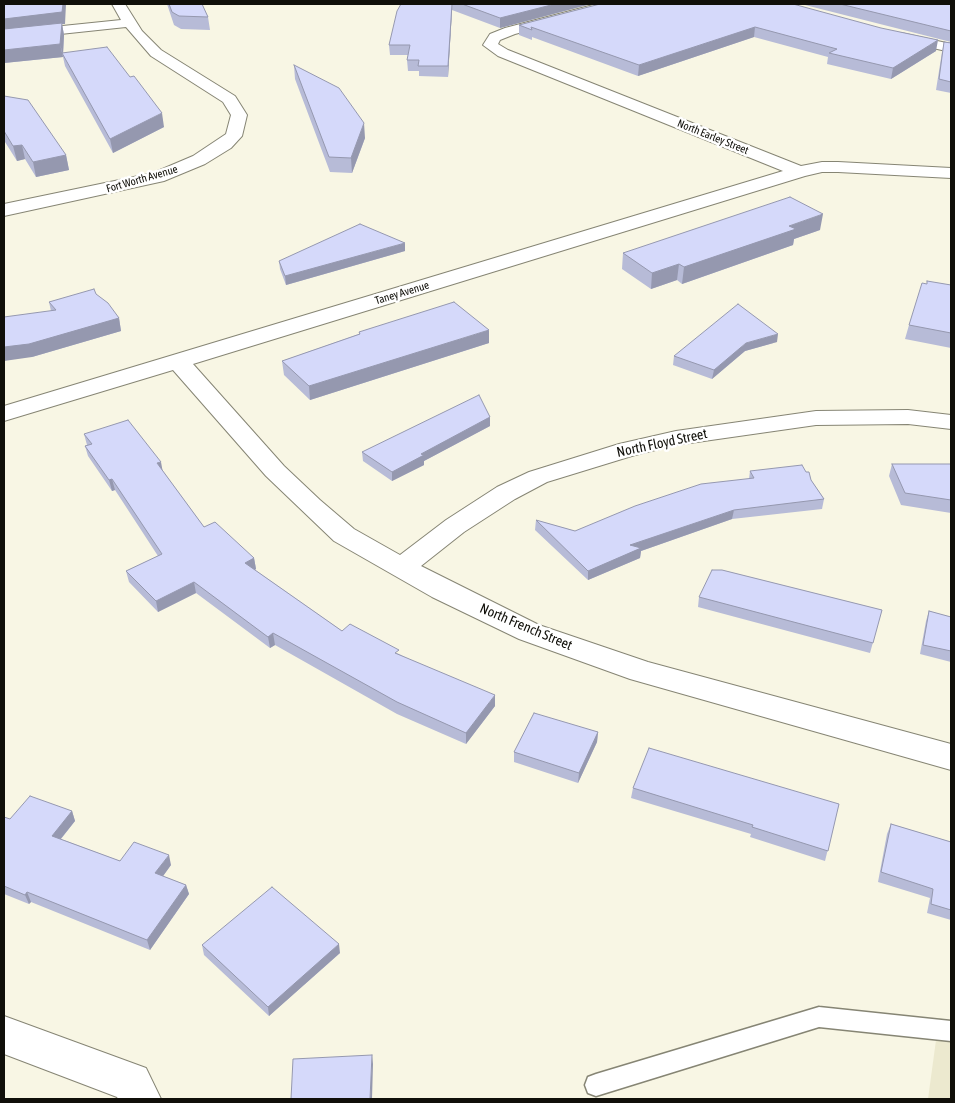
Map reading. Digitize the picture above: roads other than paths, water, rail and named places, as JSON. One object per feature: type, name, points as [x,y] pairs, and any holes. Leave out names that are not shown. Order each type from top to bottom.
[{"type":"street","name":"Fort Worth Avenue","points":[[4,210],[158,177],[199,160],[225,144],[234,136],[239,115],[237,109],[229,100],[156,53],[129,23],[119,4]]},
{"type":"street","name":"North Earley Street","points":[[611,4],[510,30],[491,41],[490,44],[503,53],[800,172]]},
{"type":"street","points":[[4,36],[129,23]]},
{"type":"street","points":[[884,33],[951,48]]},
{"type":"street","points":[[800,172],[822,167],[838,167],[951,174]]},
{"type":"street","name":"Taney Avenue","points":[[4,414],[800,172]]},
{"type":"street","name":"North French Street","points":[[178,361],[275,471],[311,506],[344,534],[442,590],[529,632],[641,671],[951,757]]},
{"type":"street","name":"North Floyd Street","points":[[402,567],[455,526],[506,494],[538,477],[628,449],[685,436],[816,418],[908,417],[951,422]]},
{"type":"street","points":[[4,1035],[131,1082],[140,1099]]},
{"type":"lane","points":[[596,1085],[818,1017],[951,1031]]}]
